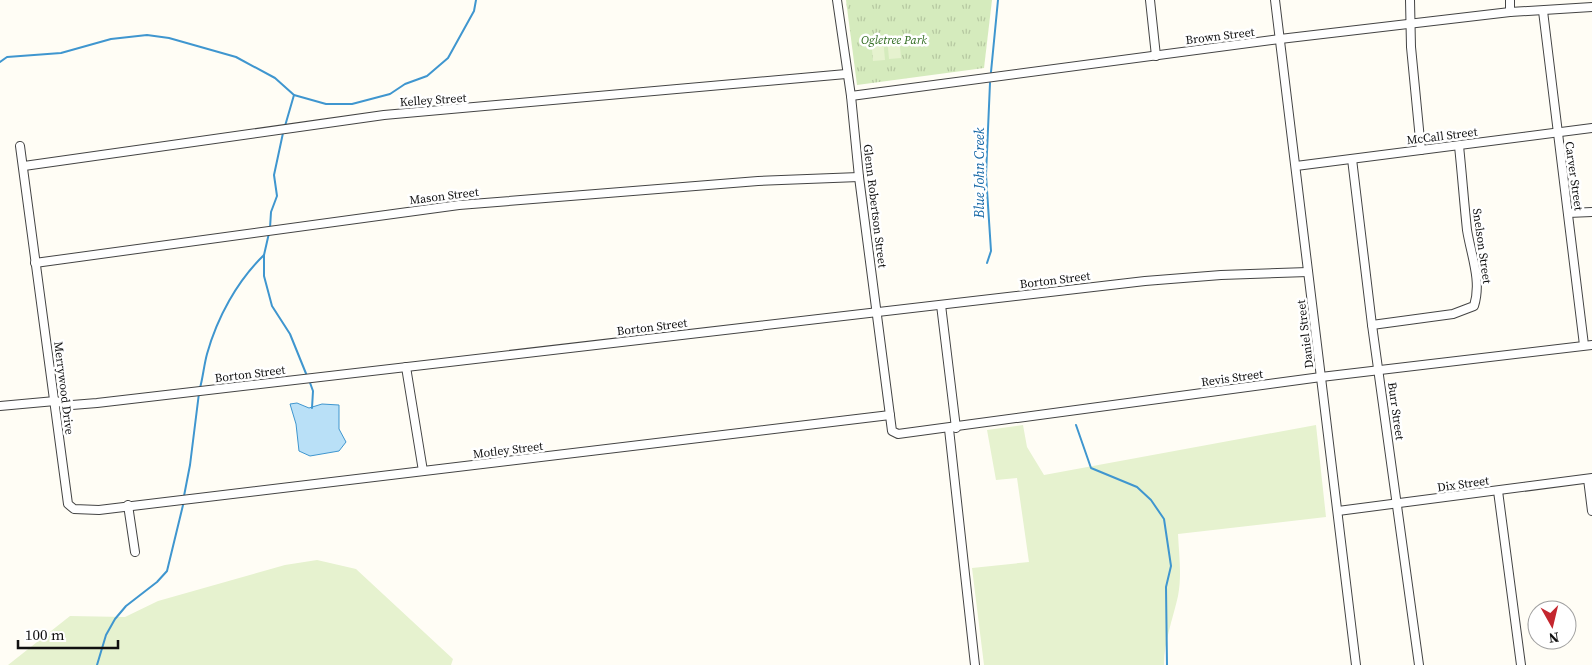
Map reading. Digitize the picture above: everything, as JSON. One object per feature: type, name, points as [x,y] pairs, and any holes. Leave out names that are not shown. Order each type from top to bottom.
[{"type":"street","name":"Glenn Robertson Street","points":[[837,0],[846,74],[851,96],[859,177],[890,415]]},
{"type":"street","points":[[1150,0],[1156,56]]},
{"type":"street","name":"Daniel Street","points":[[1275,0],[1356,665]]},
{"type":"street","points":[[1410,0],[1409,25],[1422,150]]},
{"type":"street","points":[[1510,0],[1510,12]]},
{"type":"street","name":"Brown Street","points":[[851,96],[1510,12],[1592,7]]},
{"type":"street","name":"Carver Street","points":[[1543,10],[1556,133],[1588,345]]},
{"type":"street","name":"Kelley Street","points":[[24,166],[384,115],[846,74]]},
{"type":"street","name":"McCall Street","points":[[1296,166],[1592,128]]},
{"type":"street","name":"Merrywood Drive","points":[[20,146],[68,504],[74,509],[83,510],[128,505]]},
{"type":"street","name":"Snelson Street","points":[[1372,324],[1453,314],[1474,306],[1477,296],[1477,284],[1467,231],[1459,146]]},
{"type":"street","name":"Burr Street","points":[[1352,159],[1372,324],[1419,665]]},
{"type":"street","name":"Mason Street","points":[[35,264],[459,205],[758,181],[859,177]]},
{"type":"street","points":[[1568,213],[1592,212]]},
{"type":"street","name":"Borton Street","points":[[0,406],[55,401],[72,404],[96,403],[1145,281],[1221,275],[1308,272]]},
{"type":"street","points":[[941,305],[975,665]]},
{"type":"street","name":"Revis Street","points":[[890,415],[892,430],[898,434],[952,429],[1321,377],[1588,345]]},
{"type":"street","points":[[406,367],[423,471]]},
{"type":"street","name":"Motley Street","points":[[128,505],[890,415]]},
{"type":"street","points":[[1590,478],[1592,512]]},
{"type":"street","name":"Dix Street","points":[[1338,511],[1397,505],[1590,478]]},
{"type":"street","points":[[1498,491],[1521,665]]},
{"type":"street","points":[[128,505],[135,552]]},
{"type":"green space","name":"Ogletree Park","points":[[846,0],[992,0],[984,68],[857,85]]},
{"type":"green space","points":[[899,35],[901,58],[889,59],[887,36]]},
{"type":"green space","points":[[883,37],[885,60],[873,61],[871,38]]},
{"type":"green space","points":[[1023,425],[1027,447],[1044,475],[1316,425],[1326,517],[1178,534],[1180,580],[1167,639],[1164,665],[984,665],[972,568],[1029,562],[1017,478],[996,480],[987,430]]},
{"type":"green space","points":[[317,560],[356,569],[453,659],[451,665],[8,665],[70,616],[125,617],[158,601],[285,565]]},
{"type":"water","points":[[297,403],[309,408],[322,404],[339,405],[339,429],[346,442],[339,451],[310,456],[299,451],[296,424],[290,404]]},
{"type":"waterway","points":[[0,62],[7,57],[61,53],[111,39],[147,35],[169,38],[236,57],[275,78],[294,95],[326,104],[352,104],[390,94],[405,84],[427,76],[448,58],[474,11],[476,0]]},
{"type":"waterway","name":"Blue John Creek","points":[[991,72],[998,0]]},
{"type":"waterway","name":"Blue John Creek","points":[[987,263],[991,251],[986,175],[990,83]]},
{"type":"waterway","points":[[285,126],[294,95]]},
{"type":"waterway","points":[[270,228],[271,212],[277,196],[274,175],[283,133]]},
{"type":"waterway","points":[[269,233],[264,255],[264,276],[272,306],[290,334],[307,376]]},
{"type":"waterway","points":[[200,388],[211,340],[222,314],[245,276],[264,255]]},
{"type":"waterway","points":[[309,380],[313,391],[312,408]]},
{"type":"waterway","points":[[184,496],[199,393]]},
{"type":"waterway","name":"Blue John Creek","points":[[1076,425],[1091,468],[1137,487],[1151,500],[1164,519],[1171,566],[1166,587],[1167,665]]},
{"type":"waterway","points":[[97,665],[106,635],[115,619],[126,606],[157,582],[167,571],[184,501]]}]
